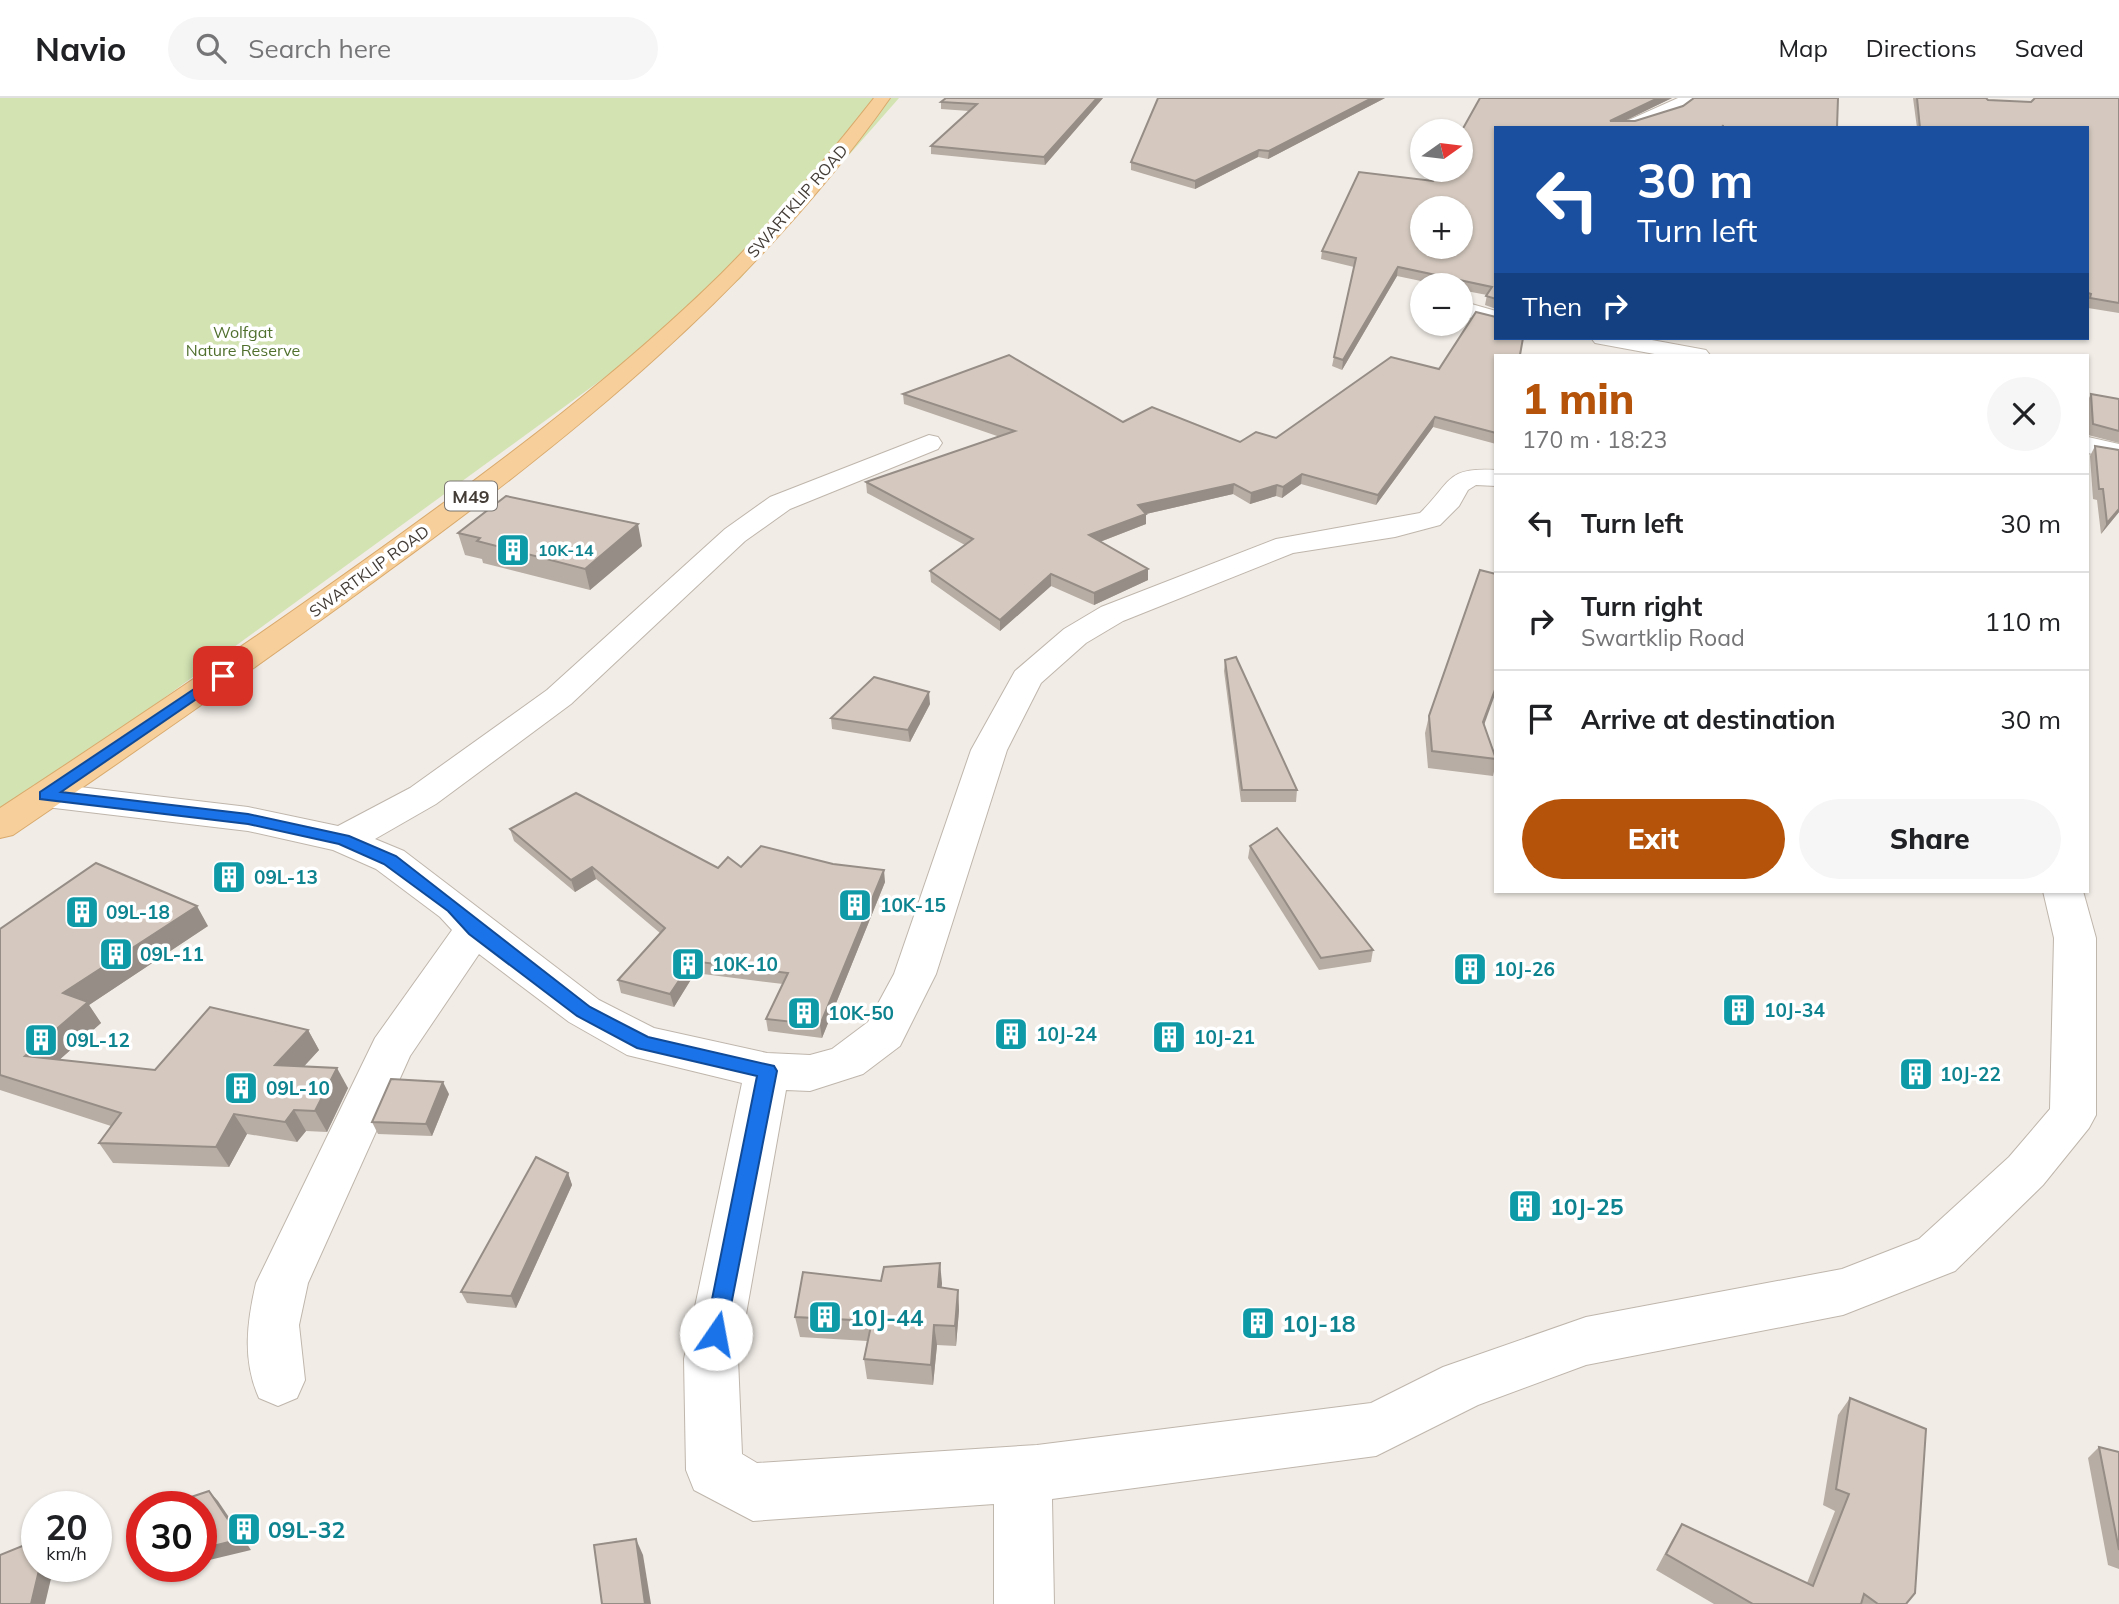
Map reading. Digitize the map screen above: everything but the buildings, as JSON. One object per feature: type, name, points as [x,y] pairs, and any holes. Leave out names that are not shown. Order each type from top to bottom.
[{"type":"main road","name":"SWARTKLIP ROAD","points":[[0,826],[200,692],[426,530],[586,408],[705,301],[757,248],[816,183],[882,98]]},
{"type":"street","points":[[1624,126],[1690,98]]},
{"type":"street","points":[[1473,312],[1494,317]]},
{"type":"street","points":[[1616,340],[1693,354]]},
{"type":"street","points":[[343,840],[423,796],[559,696],[734,535],[780,503],[929,443]]},
{"type":"street","points":[[2089,444],[2119,452]]},
{"type":"street","points":[[46,795],[248,819],[343,840],[390,860],[454,907],[475,929],[583,1012],[643,1043],[768,1071],[810,1073],[847,1062],[884,1034],[915,974],[989,750],[1027,678],[1075,636],[1112,614],[1286,545],[1395,528],[1430,519],[1449,500],[1457,485],[1471,477],[1494,478]]},
{"type":"street","points":[[768,1071],[711,1359],[714,1470],[753,1492],[1023,1473],[1376,1429],[1462,1385],[1586,1341],[1843,1292],[1937,1255],[2026,1171],[2073,1115],[2076,938],[2064,893]]},
{"type":"street","points":[[278,1380],[273,1325],[282,1283],[303,1234],[391,1050],[424,998],[475,929]]},
{"type":"street","points":[[1023,1473],[1024,1604]]},
{"type":"green space","name":"Wolfgat Nature Reserve","points":[[0,98],[899,98],[740,279],[87,754],[0,808]]},
{"type":"place","name":"10K-14","points":[[513,550]]},
{"type":"place","name":"09L-13","points":[[229,877]]},
{"type":"place","name":"10K-15","points":[[855,905]]},
{"type":"place","name":"09L-18","points":[[82,912]]},
{"type":"place","name":"09L-11","points":[[116,954]]},
{"type":"place","name":"10K-10","points":[[688,964]]},
{"type":"place","name":"10J-26","points":[[1470,969]]},
{"type":"place","name":"10J-34","points":[[1739,1010]]},
{"type":"place","name":"10K-50","points":[[804,1013]]},
{"type":"place","name":"10J-24","points":[[1011,1034]]},
{"type":"place","name":"10J-21","points":[[1169,1037]]},
{"type":"place","name":"09L-12","points":[[41,1040]]},
{"type":"place","name":"10J-22","points":[[1916,1074]]},
{"type":"place","name":"09L-10","points":[[241,1088]]},
{"type":"place","name":"10J-25","points":[[1525,1206]]},
{"type":"place","name":"10J-44","points":[[825,1317]]},
{"type":"place","name":"10J-18","points":[[1258,1323]]},
{"type":"place","name":"09L-32","points":[[244,1529]]},
{"type":"route","points":[[223,676],[46,795],[248,819],[343,840],[390,860],[454,907],[475,929],[583,1012],[643,1043],[768,1071],[716,1334]]}]
